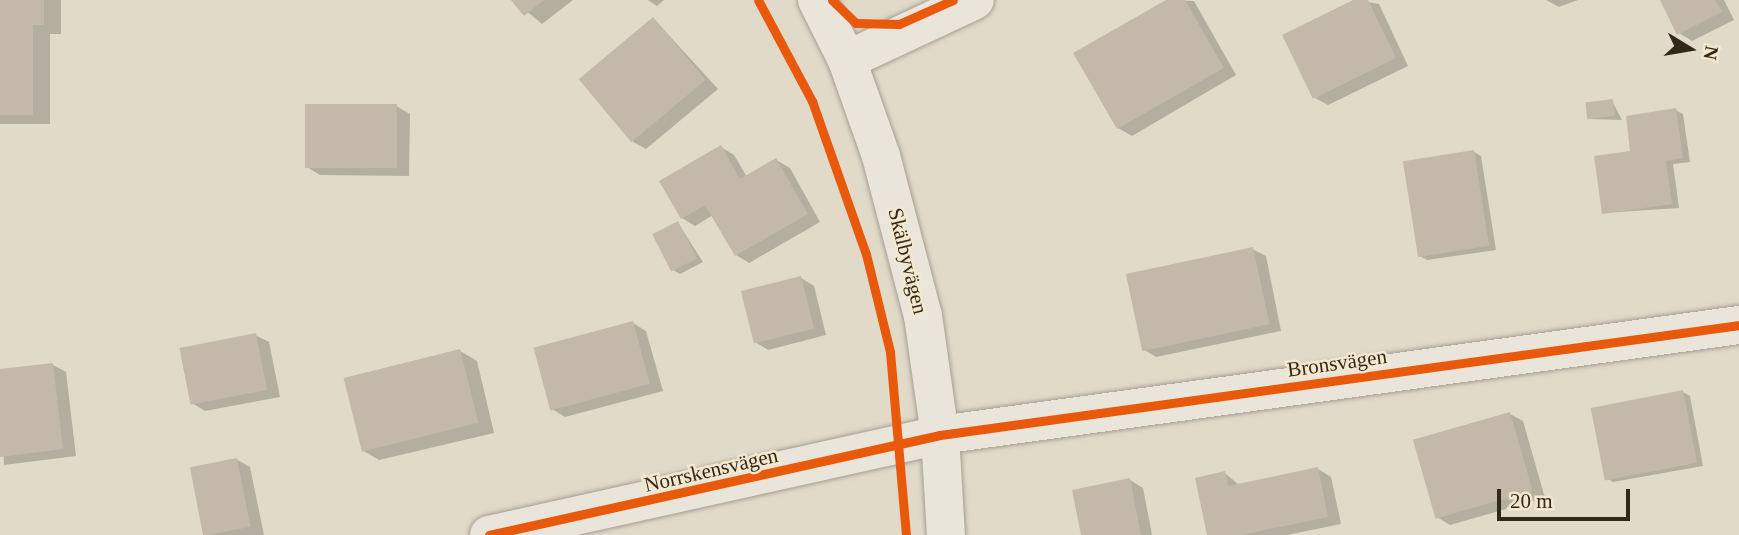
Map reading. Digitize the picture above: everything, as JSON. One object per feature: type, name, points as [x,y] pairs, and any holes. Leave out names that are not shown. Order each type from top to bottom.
[{"type":"street","name":"Skälbyvägen","points":[[817,0],[847,60],[881,156],[923,316],[940,435],[946,535]]},
{"type":"street","points":[[847,60],[975,0]]},
{"type":"street","name":"Bronsvägen","points":[[940,435],[1739,325]]},
{"type":"street","name":"Norrskensvägen","points":[[489,535],[940,435]]},
{"type":"building","points":[[0,0],[44,0],[44,25],[33,25],[33,115],[0,115]]},
{"type":"building","points":[[511,0],[544,0],[524,16]]},
{"type":"building","points":[[1166,0],[1185,0],[1224,68],[1117,129],[1073,53]]},
{"type":"building","points":[[1353,0],[1368,0],[1396,58],[1313,99],[1282,35]]},
{"type":"building","points":[[1660,0],[1715,0],[1722,12],[1677,35]]},
{"type":"building","points":[[653,17],[706,80],[631,142],[579,79]]},
{"type":"building","points":[[1613,99],[1615,116],[1587,119],[1585,102]]},
{"type":"building","points":[[305,104],[397,104],[397,168],[305,168]]},
{"type":"building","points":[[1676,108],[1683,158],[1666,161],[1672,204],[1602,214],[1594,156],[1630,151],[1626,116]]},
{"type":"building","points":[[721,145],[740,179],[776,158],[808,214],[735,256],[705,205],[681,219],[659,181]]},
{"type":"building","points":[[1474,150],[1489,246],[1418,257],[1403,161]]},
{"type":"building","points":[[678,221],[697,258],[671,272],[652,234]]},
{"type":"building","points":[[1253,247],[1269,324],[1142,351],[1126,274]]},
{"type":"building","points":[[801,276],[814,328],[754,343],[741,291]]},
{"type":"building","points":[[633,321],[650,384],[550,410],[534,348]]},
{"type":"building","points":[[256,333],[267,390],[191,405],[179,348]]},
{"type":"building","points":[[460,349],[478,423],[362,452],[344,378]]},
{"type":"building","points":[[53,363],[63,449],[0,457],[0,369]]},
{"type":"building","points":[[1683,390],[1697,463],[1605,481],[1591,408]]},
{"type":"building","points":[[1510,412],[1533,491],[1436,519],[1413,440]]},
{"type":"building","points":[[237,458],[250,527],[203,535],[190,467]]},
{"type":"building","points":[[1318,467],[1328,517],[1241,535],[1207,535],[1195,478],[1225,471],[1228,486]]},
{"type":"building","points":[[1130,478],[1141,535],[1081,535],[1072,490]]},
{"type":"cycle path","points":[[758,0],[812,101],[866,254],[890,352],[906,535]]},
{"type":"cycle path","points":[[832,0],[856,23],[899,24],[953,0]]},
{"type":"cycle path","points":[[489,535],[940,435],[1739,325]]}]
